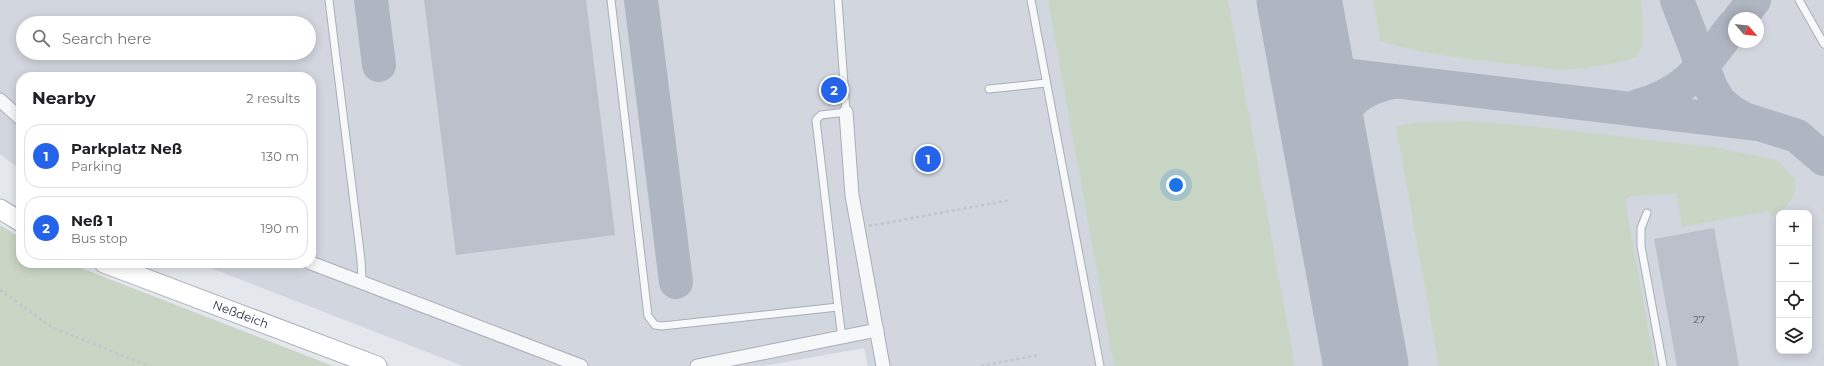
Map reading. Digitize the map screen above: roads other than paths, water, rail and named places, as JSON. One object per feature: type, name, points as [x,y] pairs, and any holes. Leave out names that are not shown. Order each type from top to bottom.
[{"type":"street","points":[[0,100],[16,114]]},
{"type":"street","points":[[846,112],[852,195],[883,366]]},
{"type":"street","points":[[0,210],[16,219]]},
{"type":"street","points":[[316,265],[362,281],[581,366]]},
{"type":"street","name":"Neßdeich","points":[[117,268],[378,366]]},
{"type":"street","points":[[697,366],[877,330]]},
{"type":"lane","points":[[329,0],[362,281]]},
{"type":"lane","points":[[611,0],[648,316],[652,322],[655,325],[662,326],[838,307]]},
{"type":"lane","points":[[838,0],[846,112],[821,115],[816,120],[842,338]]},
{"type":"lane","points":[[1032,0],[1046,83],[1100,366]]},
{"type":"lane","points":[[1799,0],[1824,44]]},
{"type":"lane","points":[[990,89],[1046,83]]},
{"type":"lane","points":[[1647,213],[1641,228],[1641,246],[1663,366]]},
{"type":"place","name":"Neß 1","points":[[834,90]]},
{"type":"place","name":"Parkplatz Neß","points":[[928,159]]}]
